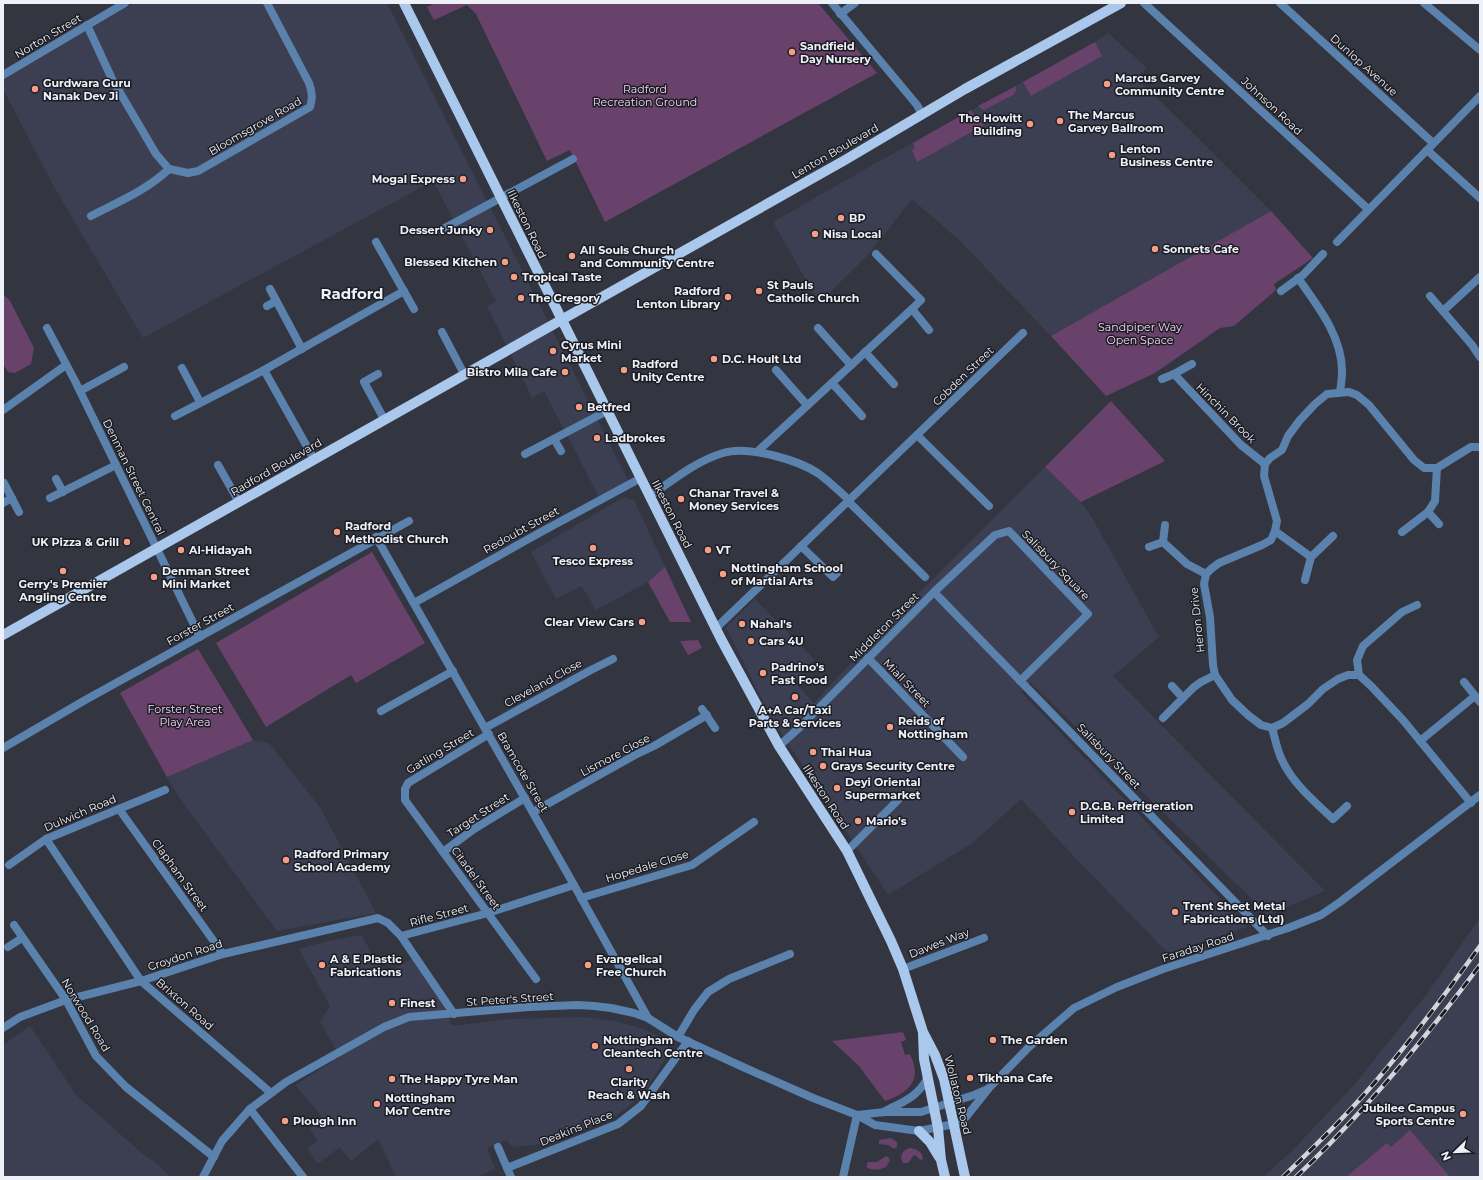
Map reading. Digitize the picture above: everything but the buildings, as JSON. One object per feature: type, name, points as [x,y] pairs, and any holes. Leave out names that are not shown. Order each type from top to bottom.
[{"type":"main road","name":"Ilkeston Road","points":[[404,3],[716,628],[779,746],[847,851],[903,969],[923,1032]]},
{"type":"main road","name":"Lenton Boulevard","points":[[561,319],[1121,3]]},
{"type":"main road","name":"Radford Boulevard","points":[[3,635],[561,319]]},
{"type":"main road","points":[[923,1032],[924,1059],[938,1128],[941,1160],[945,1177]]},
{"type":"main road","name":"Wollaton Road","points":[[923,1032],[935,1055],[944,1079],[965,1177]]},
{"type":"main road","points":[[919,1131],[930,1142],[941,1160]]},
{"type":"street","name":"Norton Street","points":[[3,75],[125,3]]},
{"type":"street","name":"Bloomsgrove Road","points":[[169,169],[188,173],[198,171],[310,107],[312,93],[309,83],[266,3]]},
{"type":"street","points":[[832,3],[922,114]]},
{"type":"street","points":[[840,14],[854,3]]},
{"type":"street","name":"Johnson Road","points":[[1144,3],[1368,209]]},
{"type":"street","name":"Dunlop Avenue","points":[[1280,3],[1433,143]]},
{"type":"street","points":[[1424,3],[1480,50]]},
{"type":"street","points":[[88,25],[112,79],[156,154],[169,169],[160,178],[146,187],[91,216]]},
{"type":"street","points":[[1337,242],[1480,96]]},
{"type":"street","points":[[1427,150],[1480,198]]},
{"type":"street","points":[[441,230],[573,158]]},
{"type":"street","points":[[376,242],[414,309]]},
{"type":"street","points":[[757,452],[921,300],[876,254]]},
{"type":"street","points":[[1281,291],[1303,275],[1323,254]]},
{"type":"street","points":[[1443,311],[1480,277]]},
{"type":"street","points":[[1298,278],[1330,326],[1338,344],[1342,371],[1340,392]]},
{"type":"street","points":[[270,290],[302,349]]},
{"type":"street","points":[[175,416],[264,370],[404,291]]},
{"type":"street","points":[[1430,296],[1472,345],[1480,357]]},
{"type":"street","points":[[267,306],[276,301]]},
{"type":"street","points":[[912,309],[930,330]]},
{"type":"street","name":"Denman Street Central","points":[[47,328],[80,391],[200,637]]},
{"type":"street","points":[[818,328],[851,365]]},
{"type":"street","points":[[442,332],[464,374]]},
{"type":"street","name":"Cobden Street","points":[[716,628],[1023,333]]},
{"type":"street","points":[[865,352],[894,384]]},
{"type":"street","points":[[1162,378],[1174,374],[1192,364]]},
{"type":"street","points":[[3,410],[66,365]]},
{"type":"street","points":[[80,391],[124,367]]},
{"type":"street","points":[[182,368],[200,402]]},
{"type":"street","points":[[264,370],[314,459]]},
{"type":"street","points":[[776,370],[807,405]]},
{"type":"street","points":[[378,374],[364,382],[384,419]]},
{"type":"street","name":"Hinchin Brook","points":[[1174,374],[1227,432],[1265,464]]},
{"type":"street","points":[[832,383],[862,416]]},
{"type":"street","points":[[1311,557],[1275,532],[1277,521],[1264,476],[1265,464],[1270,458],[1282,450],[1288,436],[1315,404],[1327,394],[1349,392],[1357,395],[1369,405],[1414,460],[1424,468],[1437,468],[1471,447],[1480,447]]},
{"type":"street","points":[[525,454],[607,411]]},
{"type":"street","points":[[918,435],[989,506]]},
{"type":"street","points":[[554,439],[561,451]]},
{"type":"street","points":[[650,496],[692,467],[724,452],[740,450],[757,452],[789,460],[818,473],[848,500],[925,577]]},
{"type":"street","points":[[50,498],[116,465]]},
{"type":"street","points":[[218,465],[239,502]]},
{"type":"street","points":[[1402,532],[1428,512],[1435,501],[1437,468]]},
{"type":"street","name":"Redoubt Street","points":[[414,603],[540,532],[641,478]]},
{"type":"street","points":[[56,479],[63,492]]},
{"type":"street","points":[[4,483],[19,512]]},
{"type":"street","points":[[3,503],[12,498]]},
{"type":"street","points":[[1428,512],[1439,524]]},
{"type":"street","name":"Forster Street","points":[[3,748],[376,537],[409,520]]},
{"type":"street","points":[[1163,542],[1165,524]]},
{"type":"street","name":"Middleton Street","points":[[779,746],[800,727],[934,592],[995,535],[1009,531]]},
{"type":"street","name":"Salisbury Square","points":[[1009,531],[1088,614],[1020,681]]},
{"type":"street","name":"Heron Drive","points":[[1272,728],[1261,725],[1248,715],[1232,700],[1215,675],[1210,617],[1204,584],[1206,574],[1211,569],[1266,543],[1271,540],[1275,532]]},
{"type":"street","points":[[1306,580],[1311,557],[1333,536]]},
{"type":"street","name":"Bramcote Street","points":[[376,537],[582,898],[648,1018]]},
{"type":"street","points":[[1149,547],[1163,542]]},
{"type":"street","points":[[1163,542],[1187,564],[1206,574]]},
{"type":"street","points":[[801,546],[835,575]]},
{"type":"street","name":"Salisbury Street","points":[[934,592],[1268,936]]},
{"type":"street","points":[[1417,605],[1402,612],[1363,646],[1357,660],[1359,675],[1378,692],[1471,802]]},
{"type":"street","name":"Miall Street","points":[[868,658],[963,757]]},
{"type":"street","name":"Cleveland Close","points":[[487,731],[591,670],[613,659]]},
{"type":"street","points":[[381,711],[453,671]]},
{"type":"street","points":[[1163,718],[1201,682],[1215,675]]},
{"type":"street","points":[[1347,806],[1333,819],[1311,798],[1290,773],[1282,760],[1272,728],[1283,723],[1308,704],[1323,689],[1338,679],[1348,675],[1359,675]]},
{"type":"street","points":[[1420,741],[1477,699],[1464,682]]},
{"type":"street","points":[[1172,686],[1183,698]]},
{"type":"street","name":"Lismore Close","points":[[533,812],[654,746],[704,712],[715,728]]},
{"type":"street","name":"Gatling Street","points":[[405,789],[408,783],[487,731]]},
{"type":"street","name":"Citadel Street","points":[[405,789],[405,800],[536,979]]},
{"type":"street","name":"Dulwich Road","points":[[9,865],[46,839],[165,790]]},
{"type":"street","name":"Faraday Road","points":[[938,1128],[960,1122],[966,1117],[989,1088],[1029,1047],[1074,1008],[1117,987],[1163,969],[1268,936],[1321,915],[1480,795]]},
{"type":"street","name":"Target Street","points":[[443,852],[474,829],[525,798]]},
{"type":"street","points":[[847,851],[898,800]]},
{"type":"street","name":"Clapham Street","points":[[119,809],[223,954]]},
{"type":"street","name":"Hopedale Close","points":[[582,898],[692,865],[754,822]]},
{"type":"street","name":"Brixton Road","points":[[46,839],[141,981],[271,1093]]},
{"type":"street","name":"Rifle Street","points":[[401,936],[488,912],[574,885]]},
{"type":"street","name":"Croydon Road","points":[[3,1028],[20,1017],[66,1000],[141,981],[223,954],[378,918],[388,923],[401,936]]},
{"type":"street","name":"Norwood Road","points":[[14,925],[66,1000],[96,1056],[126,1087],[214,1157]]},
{"type":"street","points":[[401,936],[454,1014]]},
{"type":"street","points":[[8,948],[22,938]]},
{"type":"street","name":"Dawes Way","points":[[903,969],[984,938]]},
{"type":"street","points":[[678,1036],[694,1010],[708,992],[729,979],[790,954]]},
{"type":"street","name":"St Peter's Street","points":[[203,1177],[222,1141],[250,1109],[286,1082],[384,1026],[409,1017],[529,1007],[576,1005],[612,1008],[648,1018],[688,1041],[813,1098],[857,1115],[875,1124],[919,1131],[938,1128]]},
{"type":"street","name":"Deakins Place","points":[[507,1168],[618,1124],[641,1106],[688,1041]]},
{"type":"street","name":"St Peter's Street","points":[[885,1112],[916,1095],[923,1087],[928,1077]]},
{"type":"street","name":"Faraday Road","points":[[934,1108],[974,1095],[989,1088]]},
{"type":"street","name":"St Peter's Street","points":[[857,1115],[885,1112],[920,1112],[934,1108]]},
{"type":"street","points":[[250,1109],[303,1177]]},
{"type":"street","points":[[843,1177],[857,1115]]},
{"type":"street","points":[[498,1147],[511,1177]]},
{"type":"shaded area","points":[[134,3],[387,3],[629,482],[599,497],[544,391],[532,398],[487,306],[496,301],[433,181],[143,338],[53,185],[3,89],[3,80]]},
{"type":"shaded area","points":[[1108,33],[1147,68],[1136,78],[1271,211],[1051,336],[960,241],[912,199],[867,256],[819,303],[773,222],[876,163],[1095,42]]},
{"type":"shaded area","points":[[1045,467],[1081,502],[1091,516],[1159,637],[1113,676],[1325,891],[1268,915],[1030,682],[1021,692],[1247,927],[1168,953],[1080,863],[1021,799],[974,842],[888,895],[770,716],[726,627],[755,599],[814,659],[803,670],[795,683],[814,703],[875,637]]},
{"type":"shaded area","points":[[624,497],[634,500],[665,567],[648,582],[596,610],[582,586],[556,599],[531,552]]},
{"type":"shaded area","name":"Radford Primary School Academy","points":[[253,740],[269,743],[320,807],[376,913],[277,931],[178,796],[167,777]]},
{"type":"shaded area","points":[[1480,918],[1480,1177],[1263,1177],[1293,1150],[1353,1086],[1426,995]]},
{"type":"shaded area","points":[[362,935],[374,959],[387,973],[413,958],[444,1002],[452,1026],[511,1019],[583,1017],[615,1021],[644,1029],[668,1041],[668,1050],[664,1061],[644,1092],[613,1118],[544,1144],[512,1147],[507,1140],[487,1148],[495,1169],[477,1177],[396,1177],[378,1139],[351,1161],[340,1147],[318,1164],[307,1148],[318,1141],[310,1129],[322,1116],[295,1085],[340,1057],[320,1022],[330,1006],[299,949],[324,942]]},
{"type":"shaded area","points":[[30,1026],[76,1095],[171,1177],[3,1177],[3,1045]]},
{"type":"green space","name":"Radford Recreation Ground","points":[[435,3],[818,3],[877,73],[605,222],[570,150],[547,161],[476,14],[467,5],[434,20],[427,7]]},
{"type":"green space","points":[[1095,42],[1102,56],[1031,96],[1023,82]]},
{"type":"green space","points":[[1016,86],[1016,91],[1013,95],[984,110],[978,106]]},
{"type":"green space","points":[[971,110],[977,120],[984,125],[917,162],[912,150],[915,148],[913,143]]},
{"type":"green space","name":"Sandpiper Way Open Space","points":[[1271,211],[1313,258],[1274,284],[1276,290],[1234,326],[1220,328],[1155,373],[1106,396],[1051,336]]},
{"type":"green space","points":[[3,294],[10,301],[34,348],[31,364],[15,373],[8,372],[3,364]]},
{"type":"green space","points":[[1111,401],[1165,461],[1081,502],[1045,467]]},
{"type":"green space","points":[[372,552],[425,643],[356,683],[351,675],[266,727],[216,643]]},
{"type":"green space","points":[[665,567],[691,622],[670,622],[648,582]]},
{"type":"green space","points":[[698,640],[702,648],[688,655],[680,641]]},
{"type":"green space","name":"Forster Street Play Area","points":[[198,649],[253,740],[167,777],[120,693]]},
{"type":"green space","points":[[903,1032],[906,1040],[901,1042],[905,1055],[910,1054],[915,1070],[914,1078],[912,1083],[905,1091],[885,1101],[859,1066],[832,1041]]},
{"type":"green space","points":[[1410,1130],[1450,1177],[1346,1177],[1387,1143],[1391,1147]]},
{"type":"green space","points":[[891,1138],[897,1142],[897,1147],[894,1149],[888,1145],[879,1144],[879,1140]]},
{"type":"green space","points":[[910,1148],[920,1152],[923,1159],[920,1160],[914,1155],[908,1163],[903,1163],[901,1156],[905,1150]]},
{"type":"green space","points":[[886,1156],[890,1160],[886,1167],[876,1170],[866,1167],[868,1162],[877,1162]]},
{"type":"railway","points":[[1283,1177],[1365,1094],[1430,1015],[1480,946]]},
{"type":"railway","points":[[1296,1177],[1346,1127],[1393,1075],[1480,965]]},
{"type":"place","name":"Sandfield Day Nursery","points":[[792,52]]},
{"type":"place","name":"Marcus Garvey Community Centre","points":[[1107,84]]},
{"type":"place","name":"Gurdwara Guru Nanak Dev Ji","points":[[35,89]]},
{"type":"place","name":"The Marcus Garvey Ballroom","points":[[1060,121]]},
{"type":"place","name":"The Howitt Building","points":[[1030,124]]},
{"type":"place","name":"Lenton Business Centre","points":[[1112,155]]},
{"type":"place","name":"Mogal Express","points":[[463,179]]},
{"type":"place","name":"BP","points":[[841,218]]},
{"type":"place","name":"Dessert Junky","points":[[490,230]]},
{"type":"place","name":"Nisa Local","points":[[815,234]]},
{"type":"place","name":"Sonnets Cafe","points":[[1155,249]]},
{"type":"place","name":"All Souls Church and Community Centre","points":[[572,256]]},
{"type":"place","name":"Blessed Kitchen","points":[[505,262]]},
{"type":"place","name":"Tropical Taste","points":[[514,277]]},
{"type":"place","name":"St Pauls Catholic Church","points":[[759,291]]},
{"type":"place","name":"Radford Lenton Library","points":[[728,297]]},
{"type":"place","name":"The Gregory","points":[[521,298]]},
{"type":"place","name":"Cyrus Mini Market","points":[[553,351]]},
{"type":"place","name":"D.C. Hoult Ltd","points":[[714,359]]},
{"type":"place","name":"Radford Unity Centre","points":[[624,370]]},
{"type":"place","name":"Bistro Mila Cafe","points":[[565,372]]},
{"type":"place","name":"Betfred","points":[[579,407]]},
{"type":"place","name":"Ladbrokes","points":[[597,438]]},
{"type":"place","name":"Chanar Travel & Money Services","points":[[681,499]]},
{"type":"place","name":"Radford Methodist Church","points":[[337,532]]},
{"type":"place","name":"UK Pizza & Grill","points":[[127,542]]},
{"type":"place","name":"Tesco Express","points":[[593,548]]},
{"type":"place","name":"Al-Hidayah","points":[[181,550]]},
{"type":"place","name":"VT","points":[[708,550]]},
{"type":"place","name":"Gerry's Premier Angling Centre","points":[[63,571]]},
{"type":"place","name":"Nottingham School of Martial Arts","points":[[723,574]]},
{"type":"place","name":"Denman Street Mini Market","points":[[154,577]]},
{"type":"place","name":"Clear View Cars","points":[[642,622]]},
{"type":"place","name":"Nahal's","points":[[742,624]]},
{"type":"place","name":"Cars 4U","points":[[751,641]]},
{"type":"place","name":"Padrino's Fast Food","points":[[763,673]]},
{"type":"place","name":"A+A Car/Taxi Parts & Services","points":[[795,697]]},
{"type":"place","name":"Reids of Nottingham","points":[[890,727]]},
{"type":"place","name":"Thai Hua","points":[[813,752]]},
{"type":"place","name":"Grays Security Centre","points":[[823,766]]},
{"type":"place","name":"Deyi Oriental Supermarket","points":[[837,788]]},
{"type":"place","name":"D.G.B. Refrigeration Limited","points":[[1072,812]]},
{"type":"place","name":"Mario's","points":[[858,821]]},
{"type":"place","name":"Radford Primary School Academy","points":[[286,860]]},
{"type":"place","name":"Trent Sheet Metal Fabrications (Ltd)","points":[[1175,912]]},
{"type":"place","name":"A & E Plastic Fabrications","points":[[322,965]]},
{"type":"place","name":"Evangelical Free Church","points":[[588,965]]},
{"type":"place","name":"Finest","points":[[392,1003]]},
{"type":"place","name":"The Garden","points":[[993,1040]]},
{"type":"place","name":"Nottingham Cleantech Centre","points":[[595,1046]]},
{"type":"place","name":"Clarity Reach & Wash","points":[[629,1069]]},
{"type":"place","name":"Tikhana Cafe","points":[[970,1078]]},
{"type":"place","name":"The Happy Tyre Man","points":[[392,1079]]},
{"type":"place","name":"Nottingham MoT Centre","points":[[377,1104]]},
{"type":"place","name":"Jubilee Campus Sports Centre","points":[[1463,1114]]},
{"type":"place","name":"Plough Inn","points":[[285,1121]]},
{"type":"district","name":"Radford","points":[[352,293]]}]
